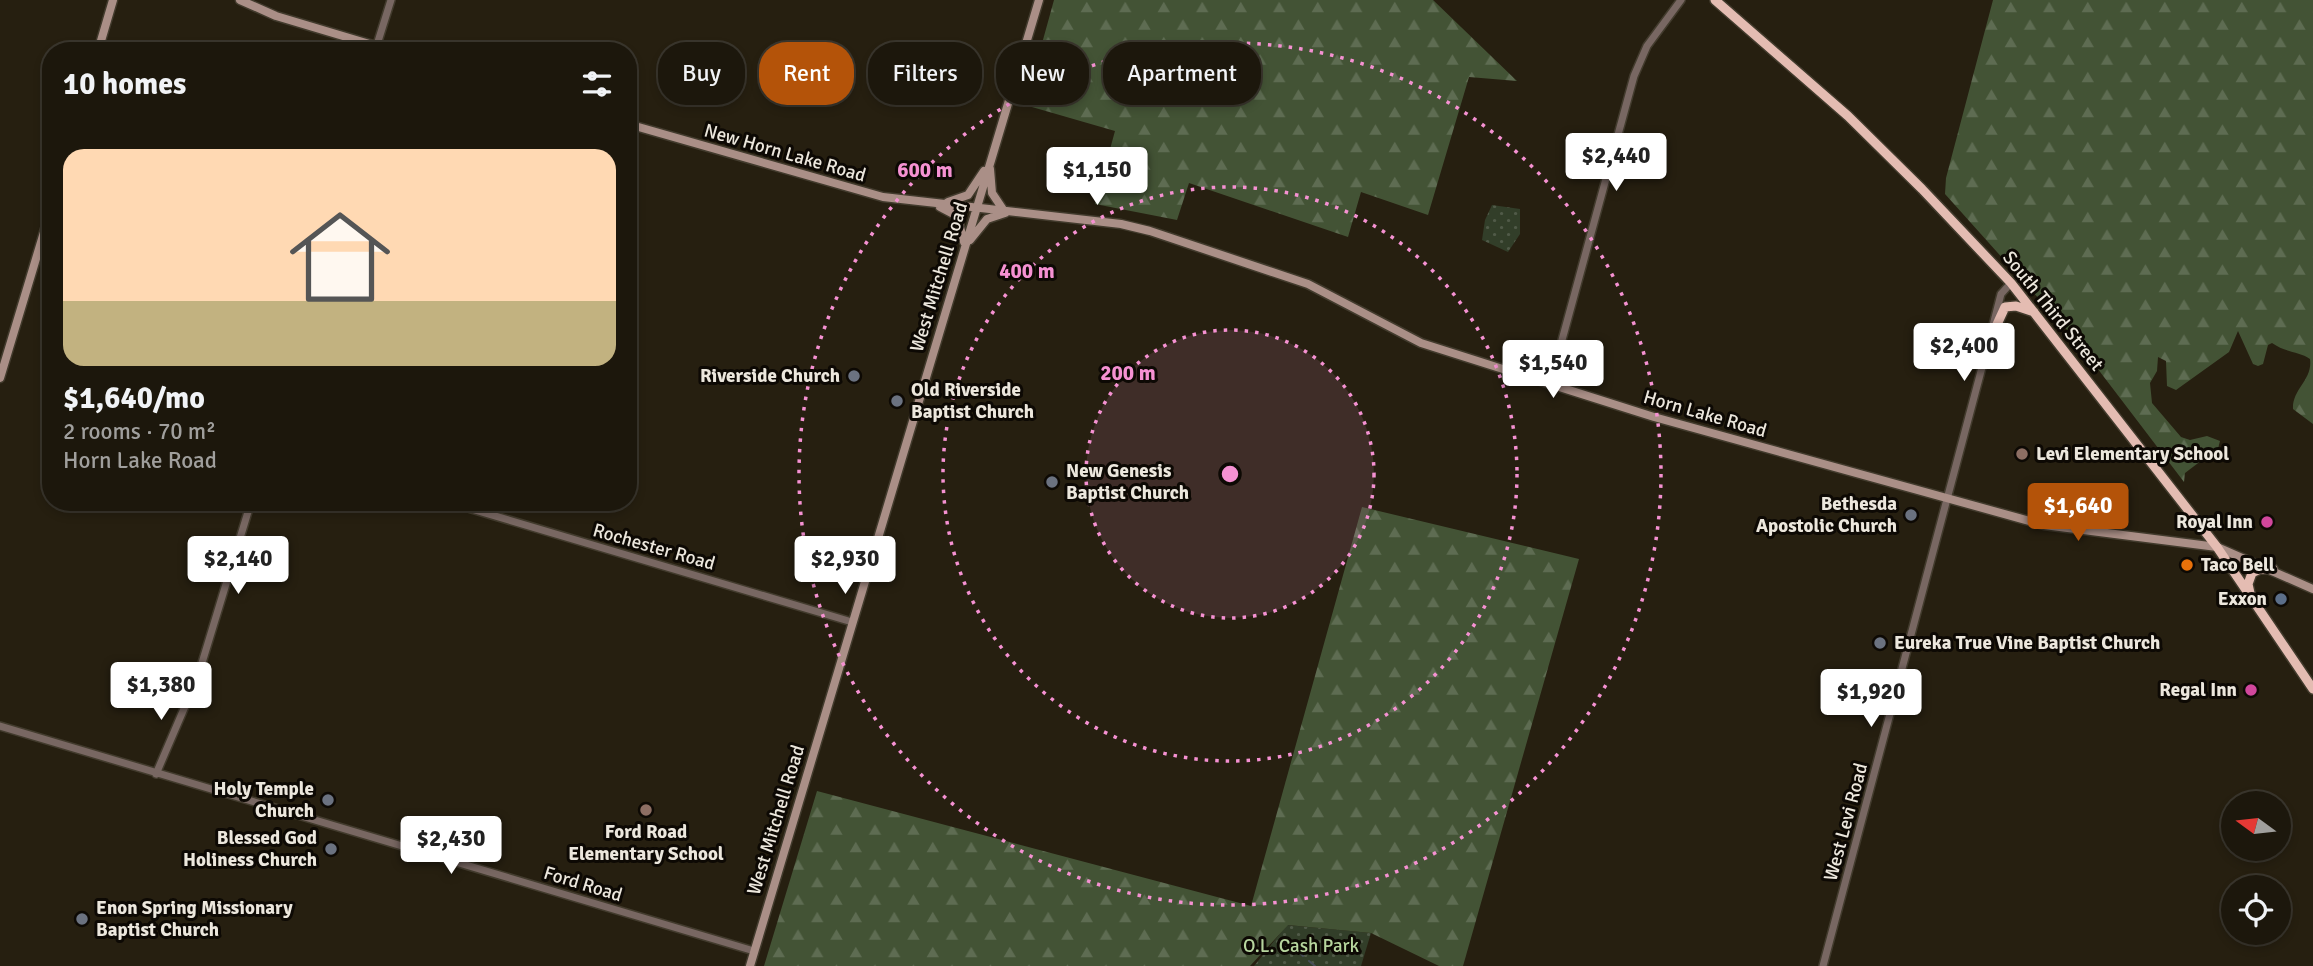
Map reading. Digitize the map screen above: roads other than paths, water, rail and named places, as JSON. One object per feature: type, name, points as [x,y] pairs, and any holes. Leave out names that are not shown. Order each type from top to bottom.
[{"type":"highway","name":"South Third Street","points":[[1715,0],[1848,116],[1922,188],[2011,283],[2217,547],[2313,689]]},
{"type":"highway","points":[[1988,344],[2005,307],[2016,306],[2035,312]]},
{"type":"highway","points":[[2251,598],[2248,584],[2252,573],[2260,569],[2273,569]]},
{"type":"main road","points":[[101,42],[113,0]]},
{"type":"main road","points":[[240,0],[276,16],[357,42]]},
{"type":"main road","name":"West Mitchell Road","points":[[750,966],[1039,0]]},
{"type":"main road","name":"New Horn Lake Road","points":[[637,127],[883,197],[976,209]]},
{"type":"main road","points":[[930,203],[957,201],[965,197],[990,163]]},
{"type":"main road","points":[[964,249],[984,221],[1006,212],[992,194],[990,163]]},
{"type":"main road","points":[[930,203],[957,216],[964,249]]},
{"type":"main road","name":"Horn Lake Road","points":[[976,209],[1121,224],[1150,231],[1309,284],[1421,343],[1550,384],[1946,500],[2044,525],[2217,547],[2273,569],[2313,589]]},
{"type":"main road","points":[[0,378],[42,254]]},
{"type":"street","points":[[378,42],[391,0]]},
{"type":"street","points":[[1550,384],[1634,76],[1653,37],[1681,0]]},
{"type":"street","name":"West Levi Road","points":[[1823,966],[2001,294],[2011,283]]},
{"type":"street","points":[[156,774],[198,676],[248,511]]},
{"type":"street","name":"Rochester Road","points":[[478,511],[852,622]]},
{"type":"street","name":"Ford Road","points":[[0,726],[754,951]]},
{"type":"waterway","points":[[1298,951],[1303,956]]},
{"type":"waterway","points":[[1309,961],[1315,966]]},
{"type":"place","name":"Riverside Church","points":[[854,376]]},
{"type":"place","name":"Old Riverside Baptist Church","points":[[897,401]]},
{"type":"place","name":"Levi Elementary School","points":[[2022,454]]},
{"type":"place","name":"New Genesis Baptist Church","points":[[1052,482]]},
{"type":"place","name":"Bethesda Apostolic Church","points":[[1911,515]]},
{"type":"place","name":"Royal Inn","points":[[2267,522]]},
{"type":"place","name":"Taco Bell","points":[[2187,565]]},
{"type":"place","name":"Exxon","points":[[2281,599]]},
{"type":"place","name":"Eureka True Vine Baptist Church","points":[[1880,643]]},
{"type":"place","name":"Regal Inn","points":[[2251,690]]},
{"type":"place","name":"Holy Temple Church","points":[[328,800]]},
{"type":"place","name":"Ford Road Elementary School","points":[[646,810]]},
{"type":"place","name":"Blessed God Holiness Church","points":[[331,849]]},
{"type":"place","name":"Enon Spring Missionary Baptist Church","points":[[82,919]]},
{"type":"park label","name":"O.L. Cash Park","points":[[1301,946]]}]
